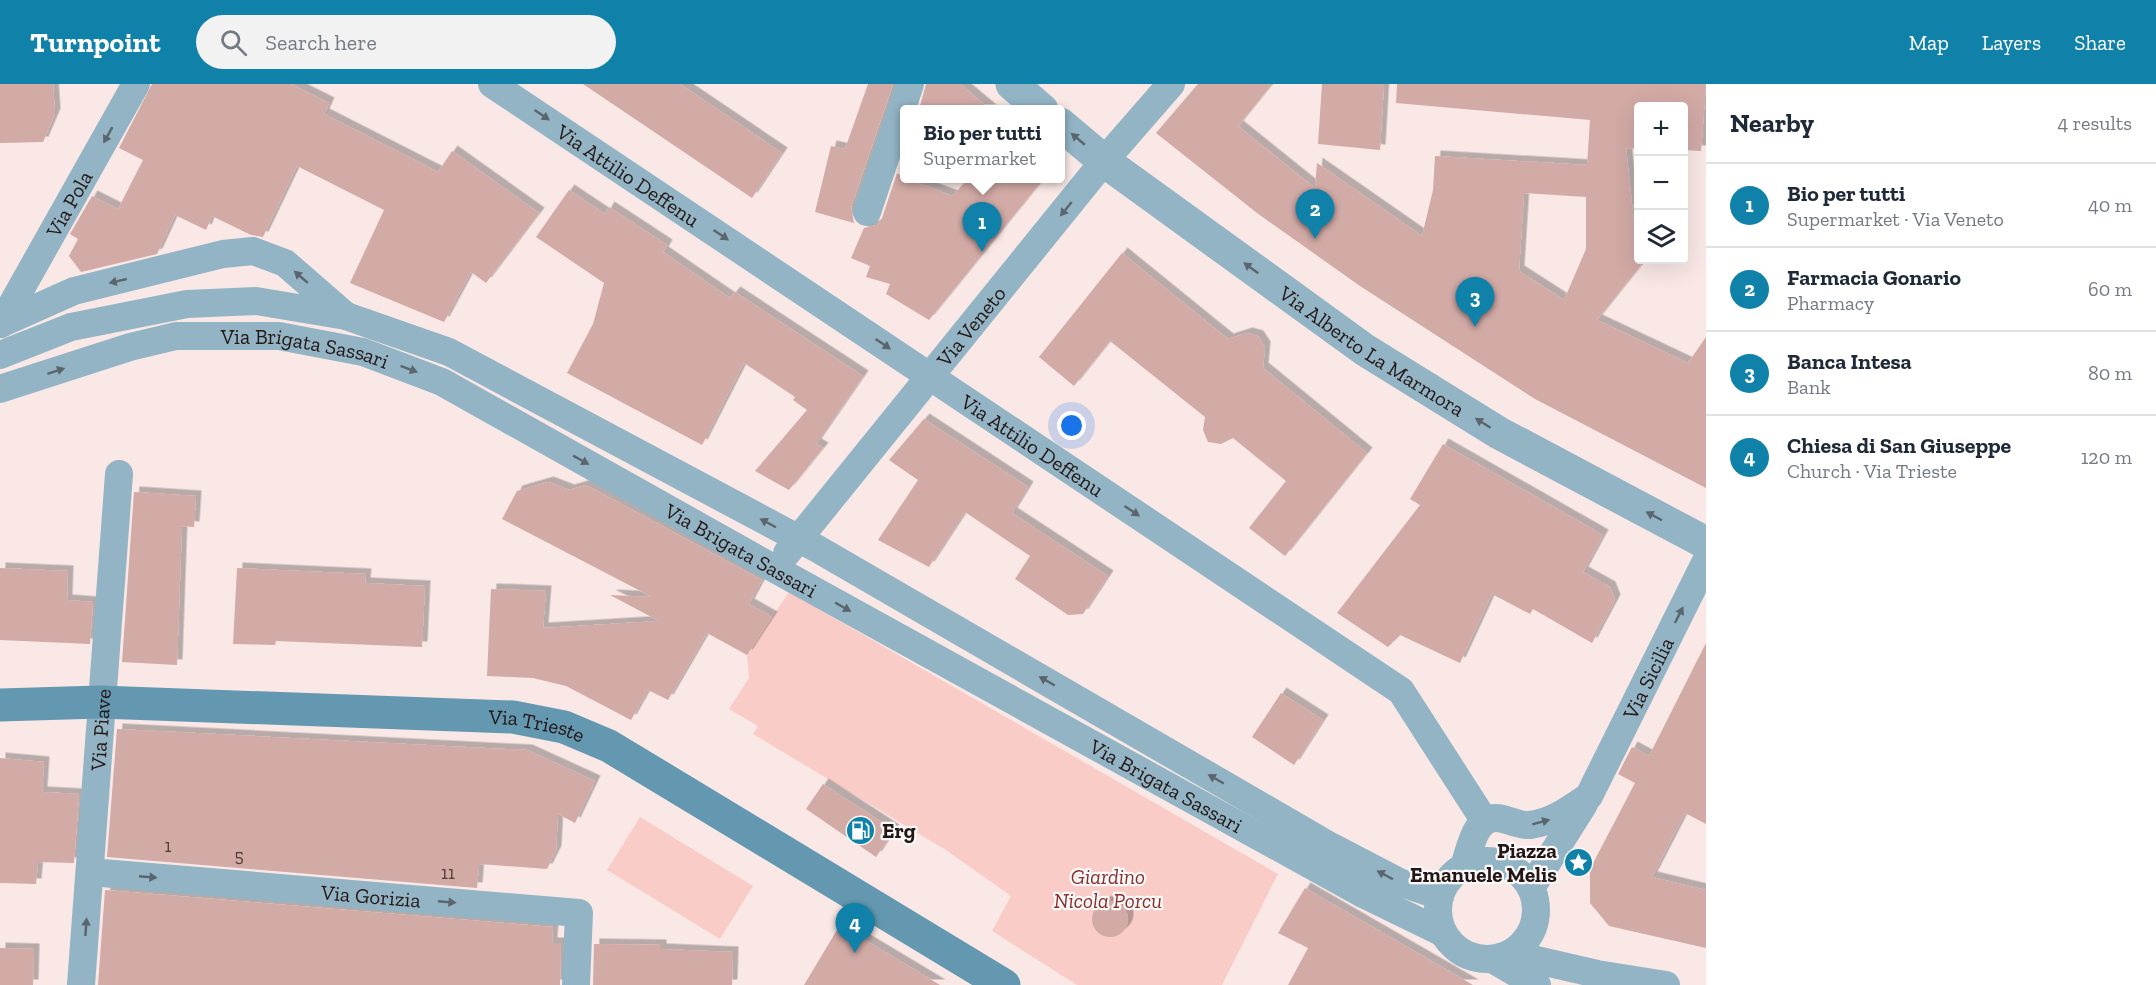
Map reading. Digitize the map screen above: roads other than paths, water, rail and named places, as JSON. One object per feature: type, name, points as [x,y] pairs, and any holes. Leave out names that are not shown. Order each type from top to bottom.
[{"type":"main road","name":"Via Trieste","points":[[0,705],[100,702],[513,717],[564,727],[609,746],[1004,985]]},
{"type":"street","name":"Via Pola","points":[[0,324],[136,84]]},
{"type":"street","name":"Via Attilio Deffenu","points":[[492,84],[1401,691],[1484,820]]},
{"type":"street","points":[[903,105],[910,84]]},
{"type":"street","points":[[1012,84],[1036,105]]},
{"type":"street","name":"Via Veneto","points":[[775,569],[1104,161],[1171,84]]},
{"type":"street","points":[[867,212],[900,114]]},
{"type":"street","name":"Via Alberto La Marmora","points":[[1065,128],[1104,161],[1365,350],[1499,433],[1706,543]]},
{"type":"street","name":"Via Brigata Sassari","points":[[0,324],[74,291],[223,254],[253,251],[285,262],[346,316]]},
{"type":"street","name":"Via Brigata Sassari","points":[[0,355],[71,327],[187,304],[256,301],[346,316],[449,352],[797,539],[1330,846],[1399,882],[1440,896]]},
{"type":"street","name":"Via Brigata Sassari","points":[[0,389],[130,347],[176,336],[279,336],[363,352],[442,382],[1363,894],[1443,933]]},
{"type":"street","name":"Via Piave","points":[[81,985],[100,702],[119,474]]},
{"type":"street","name":"Via Sicilia","points":[[1531,888],[1589,796],[1706,561]]},
{"type":"street","name":"Via Sicilia","points":[[1484,820],[1493,817],[1528,825],[1561,816],[1589,796]]},
{"type":"street","points":[[1464,867],[1478,825],[1484,820]]},
{"type":"street","points":[[1474,862],[1497,862],[1517,871],[1531,888],[1536,906],[1532,931],[1523,945],[1501,957],[1482,960],[1463,954],[1449,942],[1443,933],[1438,908],[1440,896],[1449,879],[1464,867],[1474,862]]},
{"type":"street","name":"Via Gorizia","points":[[90,872],[579,914],[576,985]]},
{"type":"street","points":[[1532,931],[1601,979]]},
{"type":"street","points":[[1501,957],[1601,979],[1666,985]]},
{"type":"street","points":[[1501,957],[1537,985]]},
{"type":"place","name":"Farmacia Gonario","points":[[1315,239]]},
{"type":"place","name":"Bio per tutti","points":[[982,252]]},
{"type":"place","name":"Banca Intesa","points":[[1475,327]]},
{"type":"place","name":"Erg","points":[[861,830]]},
{"type":"place","name":"Piazza Emanuele Melis","points":[[1578,862]]},
{"type":"place","name":"Chiesa di San Giuseppe","points":[[855,953]]},
{"type":"park label","name":"Giardino Nicola Porcu","points":[[1108,888]]}]
